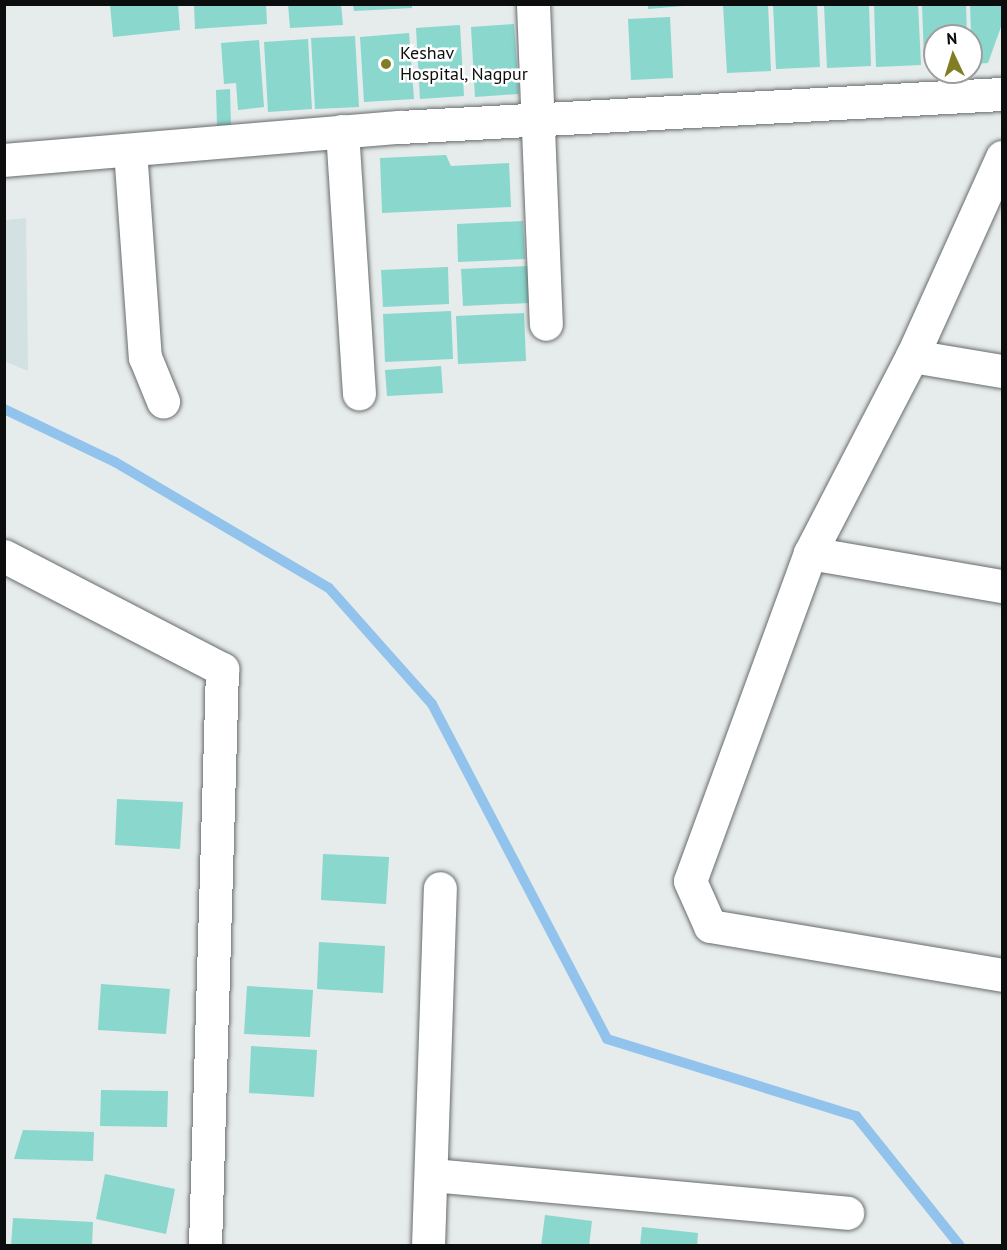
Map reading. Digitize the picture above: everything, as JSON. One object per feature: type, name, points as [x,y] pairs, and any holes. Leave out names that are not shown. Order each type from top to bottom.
[{"type":"street","points":[[533,4],[541,118],[546,324]]},
{"type":"street","points":[[4,160],[342,131],[1002,93]]},
{"type":"street","points":[[342,131],[359,393]]},
{"type":"street","points":[[130,150],[145,357],[163,401]]},
{"type":"street","points":[[1001,164],[912,356],[810,553],[690,880],[710,926],[1002,975]]},
{"type":"street","points":[[912,356],[1002,372]]},
{"type":"street","points":[[810,553],[1002,586]]},
{"type":"street","points":[[4,556],[222,669],[205,1245]]},
{"type":"street","points":[[428,1245],[440,888]]},
{"type":"street","points":[[432,1175],[847,1213]]},
{"type":"shaded area","points":[[26,218],[28,371],[4,361],[5,220]]},
{"type":"building","points":[[110,4],[178,4],[180,30],[113,37]]},
{"type":"building","points":[[194,4],[266,4],[267,24],[195,29]]},
{"type":"building","points":[[288,4],[341,4],[343,25],[290,28]]},
{"type":"building","points":[[353,4],[412,4],[412,8],[354,11]]},
{"type":"building","points":[[648,4],[683,4],[683,6],[648,9]]},
{"type":"building","points":[[768,4],[771,71],[727,73],[723,5]]},
{"type":"building","points":[[773,4],[817,4],[820,67],[776,69]]},
{"type":"building","points":[[874,4],[918,4],[921,65],[876,67]]},
{"type":"building","points":[[922,4],[966,4],[967,24],[923,24],[923,32]]},
{"type":"building","points":[[970,4],[1002,4],[1002,24],[988,63],[983,63],[983,24],[971,24]]},
{"type":"building","points":[[824,5],[869,5],[871,66],[827,68]]},
{"type":"building","points":[[670,17],[673,78],[631,80],[628,19]]},
{"type":"building","points":[[514,24],[519,94],[475,97],[471,27]]},
{"type":"building","points":[[460,25],[464,96],[420,99],[416,28]]},
{"type":"building","points":[[409,33],[414,99],[364,102],[360,37]]},
{"type":"building","points":[[355,36],[359,107],[315,109],[311,38]]},
{"type":"building","points":[[308,39],[312,109],[268,112],[264,42]]},
{"type":"building","points":[[259,40],[264,107],[238,110],[236,83],[224,84],[221,43]]},
{"type":"building","points":[[230,89],[231,125],[217,126],[216,90]]},
{"type":"building","points":[[446,155],[451,166],[509,163],[511,207],[382,213],[380,158]]},
{"type":"building","points":[[523,221],[525,259],[458,262],[457,224]]},
{"type":"building","points":[[528,266],[529,303],[463,306],[461,269]]},
{"type":"building","points":[[448,267],[449,304],[383,307],[381,270]]},
{"type":"building","points":[[451,311],[453,359],[385,362],[383,314]]},
{"type":"building","points":[[524,313],[526,361],[458,364],[456,316]]},
{"type":"building","points":[[441,366],[443,393],[387,396],[385,370]]},
{"type":"building","points":[[117,799],[183,802],[180,849],[115,845]]},
{"type":"building","points":[[323,854],[389,857],[386,904],[321,900]]},
{"type":"building","points":[[319,942],[385,946],[383,993],[317,989]]},
{"type":"building","points":[[101,984],[170,989],[166,1034],[98,1030]]},
{"type":"building","points":[[247,986],[313,990],[310,1037],[244,1034]]},
{"type":"building","points":[[251,1046],[317,1050],[314,1097],[249,1093]]},
{"type":"building","points":[[101,1090],[168,1091],[167,1127],[100,1126]]},
{"type":"building","points":[[23,1130],[94,1132],[93,1161],[14,1159]]},
{"type":"building","points":[[105,1174],[175,1189],[166,1234],[96,1219]]},
{"type":"building","points":[[545,1215],[592,1221],[589,1246],[541,1246]]},
{"type":"building","points":[[13,1218],[93,1222],[92,1246],[11,1246]]},
{"type":"building","points":[[642,1227],[698,1233],[697,1246],[640,1246]]},
{"type":"waterway","points":[[4,409],[115,462],[329,588],[432,704],[607,1039],[856,1116],[960,1246]]},
{"type":"place","name":"Keshav Hospital, Nagpur","points":[[386,64]]}]
